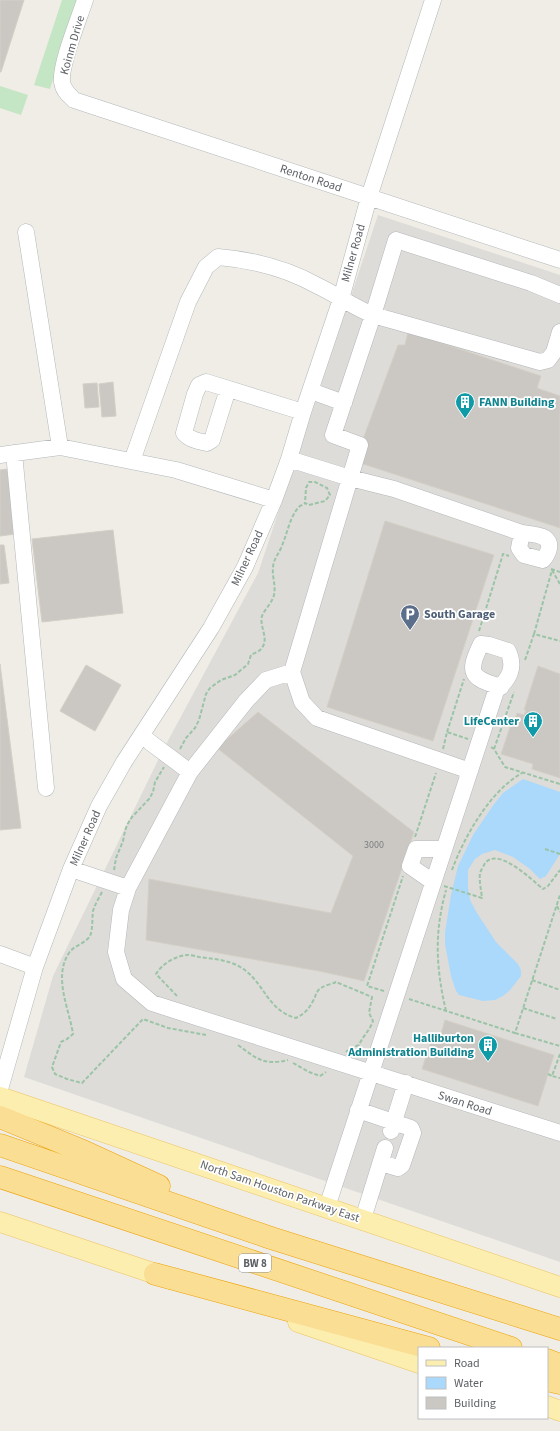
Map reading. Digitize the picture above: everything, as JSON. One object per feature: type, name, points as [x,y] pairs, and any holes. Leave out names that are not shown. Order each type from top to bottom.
[{"type":"highway","points":[[0,1117],[85,1152],[271,1238]]},
{"type":"highway","name":"BW 8","points":[[0,1144],[271,1238],[560,1329]]},
{"type":"highway","name":"BW 8","points":[[0,1177],[508,1347]]},
{"type":"highway","points":[[155,1274],[425,1347]]},
{"type":"highway","points":[[548,1360],[560,1364]]},
{"type":"highway","points":[[548,1380],[560,1383]]},
{"type":"main road","name":"North Sam Houston Parkway East","points":[[0,1097],[560,1287]]},
{"type":"main road","points":[[0,1222],[418,1363]]},
{"type":"main road","points":[[548,1406],[560,1411]]},
{"type":"street","name":"Koinm Drive","points":[[64,91],[62,81],[64,65],[85,0]]},
{"type":"street","name":"Milner Road","points":[[0,1089],[36,967],[71,869],[99,806],[124,762],[212,628],[245,568],[274,500],[289,459],[303,412],[341,299],[369,197],[433,0]]},
{"type":"street","name":"Renton Road","points":[[64,91],[74,100],[84,104],[560,260]]},
{"type":"street","points":[[26,232],[60,447]]},
{"type":"street","points":[[470,771],[317,718],[302,702],[292,672],[360,445],[333,435],[396,240],[503,274],[560,295]]},
{"type":"street","points":[[132,461],[188,302],[206,267],[218,257],[263,263],[318,285],[361,310],[373,315],[540,362],[548,360],[554,352],[560,332]]},
{"type":"street","points":[[228,389],[303,412]]},
{"type":"street","points":[[311,391],[344,403]]},
{"type":"street","points":[[46,788],[7,454],[60,447],[176,470],[274,500]]},
{"type":"street","points":[[289,459],[350,478],[394,489],[522,533]]},
{"type":"street","name":"Swan Road","points":[[292,672],[266,680],[246,700],[190,772],[128,888],[121,910],[116,952],[124,979],[152,1003],[560,1133]]},
{"type":"street","points":[[327,1207],[396,995],[443,883],[444,849],[496,691],[501,687]]},
{"type":"street","points":[[142,735],[190,772]]},
{"type":"street","points":[[443,883],[410,866],[416,849],[444,849]]},
{"type":"street","points":[[71,869],[128,888]]},
{"type":"street","points":[[0,954],[36,967]]},
{"type":"street","points":[[392,1127],[406,1083]]},
{"type":"street","points":[[358,1110],[392,1127],[411,1128],[413,1133],[402,1165],[398,1168],[383,1155],[363,1219]]},
{"type":"path","points":[[309,482],[315,482],[327,488],[330,494],[325,501],[309,505],[305,503],[306,488],[309,482]]},
{"type":"path","points":[[202,1019],[210,1036],[168,1028],[143,1019],[82,1084],[55,1074],[52,1068],[60,1042],[73,1034],[63,991],[62,966],[72,949],[85,941],[90,935],[96,903],[113,873],[116,858],[123,841],[127,825],[132,817],[149,799],[161,771],[195,728],[199,720],[206,694],[210,688],[221,680],[235,675],[248,664],[251,656],[260,650],[264,644],[265,638],[262,618],[274,596],[275,586],[273,580],[273,565],[290,522],[298,508],[305,503]]},
{"type":"path","points":[[477,636],[503,554],[510,556]]},
{"type":"path","points":[[545,568],[560,572]]},
{"type":"path","points":[[552,570],[560,584]]},
{"type":"path","points":[[534,634],[552,570]]},
{"type":"path","points":[[413,843],[466,672]]},
{"type":"path","points":[[447,732],[480,742],[494,749],[505,767],[560,784]]},
{"type":"path","points":[[451,873],[462,847],[488,804],[500,789],[522,773]]},
{"type":"path","points":[[545,849],[560,854]]},
{"type":"path","points":[[446,1011],[441,989],[438,948],[443,883],[450,887],[482,898],[480,871],[486,861],[491,859],[500,859],[517,868],[543,889],[548,886],[560,870]]},
{"type":"path","points":[[403,873],[367,986],[560,1046]]},
{"type":"path","points":[[515,1033],[560,895]]},
{"type":"path","points":[[557,905],[560,912]]},
{"type":"path","points":[[179,998],[156,974],[166,963],[187,955],[223,961],[246,971],[278,1010],[287,1016],[296,1018],[302,1015],[322,987],[336,982],[372,997],[368,1013],[373,1021],[370,1029],[365,1034],[359,1045],[351,1048],[334,1068],[320,1076],[309,1072],[288,1060],[280,1062],[262,1061],[255,1058],[237,1044]]},
{"type":"path","points":[[532,980],[560,990]]},
{"type":"path","points":[[523,1008],[557,1020]]},
{"type":"path","points":[[552,1076],[560,1054]]},
{"type":"path","points":[[548,1074],[560,1078]]},
{"type":"shaded area","points":[[378,215],[560,275],[560,1262],[24,1077],[53,976],[163,750],[258,573]]},
{"type":"green space","points":[[62,0],[78,0],[50,89],[34,85]]},
{"type":"green space","points":[[0,86],[28,95],[21,115],[0,108]]},
{"type":"water","points":[[523,779],[560,792],[560,854],[546,876],[540,879],[530,869],[513,857],[495,850],[482,854],[475,859],[468,870],[470,900],[496,942],[518,964],[521,970],[521,976],[503,996],[495,1000],[483,1001],[459,995],[456,991],[451,976],[445,944],[445,932],[451,895],[458,866],[473,835],[503,793]]},
{"type":"building","points":[[0,0],[24,0],[1,72],[0,72]]},
{"type":"building","name":"FANN Building","points":[[408,332],[541,376],[537,388],[560,396],[560,528],[360,463],[362,442],[398,345],[405,345]]},
{"type":"building","points":[[113,382],[116,416],[102,417],[99,384]]},
{"type":"building","points":[[97,383],[99,407],[85,408],[83,384]]},
{"type":"building","points":[[7,469],[16,534],[0,536],[0,470]]},
{"type":"building","name":"South Garage","points":[[385,521],[494,555],[433,741],[327,707]]},
{"type":"building","points":[[113,530],[123,613],[42,622],[32,539]]},
{"type":"building","points":[[0,545],[4,545],[9,583],[0,584]]},
{"type":"building","points":[[0,664],[21,828],[0,830]]},
{"type":"building","points":[[86,665],[121,685],[95,731],[60,711]]},
{"type":"building","name":"LifeCenter","points":[[538,666],[560,674],[560,778],[532,769],[533,764],[501,754],[512,721],[514,722],[517,713],[524,715],[526,710],[524,710]]},
{"type":"building","points":[[258,712],[414,832],[364,981],[324,972],[146,940],[149,879],[331,913],[353,856],[217,748]]},
{"type":"building","name":"Halliburton Administration Building","points":[[445,1020],[554,1055],[538,1106],[422,1069],[432,1038],[439,1040]]},
{"type":"place","name":"FANN Building","points":[[465,419]]},
{"type":"place","name":"South Garage","points":[[410,631]]},
{"type":"place","name":"LifeCenter","points":[[533,738]]},
{"type":"place","name":"Halliburton Administration Building","points":[[488,1062]]}]
